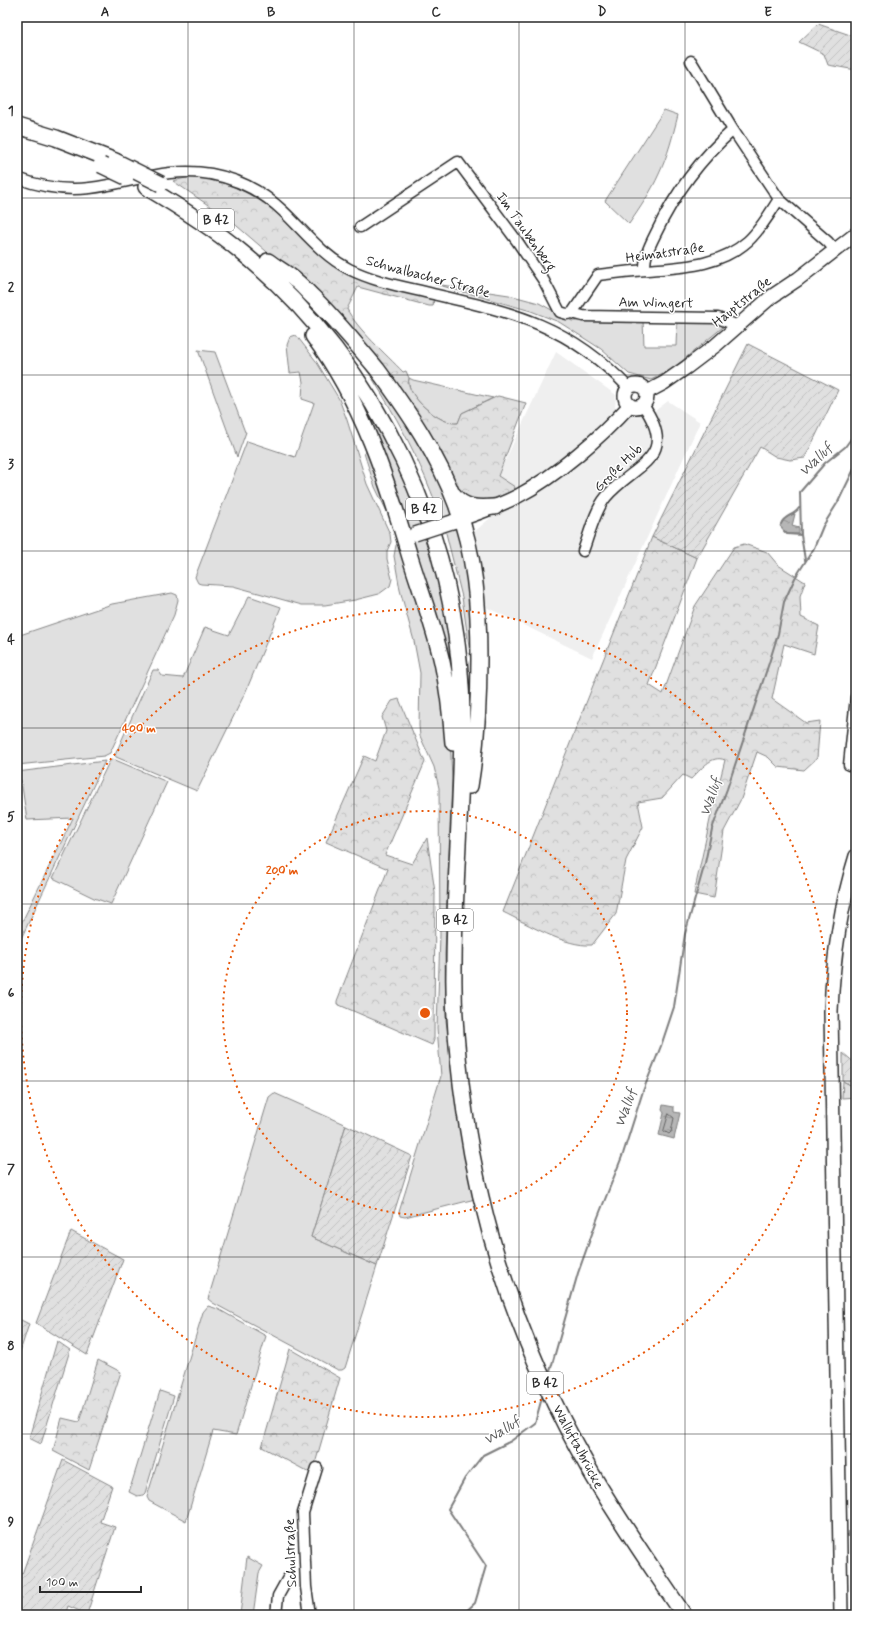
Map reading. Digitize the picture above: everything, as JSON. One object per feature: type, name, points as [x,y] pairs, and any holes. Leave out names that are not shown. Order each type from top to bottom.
[{"type":"highway","name":"B 42","points":[[17,126],[56,138],[108,163],[161,184],[216,220],[268,262],[319,314],[343,342],[364,372],[402,435],[432,502],[444,536],[454,572],[467,644],[471,717],[470,786],[464,916],[464,997],[469,1070],[484,1184]]},
{"type":"highway","name":"B 42","points":[[17,136],[108,163],[187,212],[240,250],[292,299],[321,331],[355,376],[396,444],[424,509],[445,578],[458,648],[462,719],[454,964],[455,1014],[464,1104],[484,1184]]},
{"type":"highway","points":[[240,250],[299,317],[317,341],[345,384],[369,436],[410,536],[447,690],[452,725],[459,826]]},
{"type":"highway","points":[[268,262],[296,280],[334,318],[364,353],[391,388],[415,424],[432,452],[451,492],[456,499],[466,506],[479,508],[495,507]]},
{"type":"highway","points":[[451,492],[457,520],[468,543],[474,575],[479,627],[477,737],[470,786]]},
{"type":"highway","name":"Walluftalbrücke","points":[[484,1184],[503,1274],[523,1331],[547,1388],[589,1469],[621,1521],[653,1561]]},
{"type":"highway","name":"B 42","points":[[653,1561],[684,1615]]},
{"type":"highway","name":"B 42","points":[[653,1561],[696,1615]]},
{"type":"main road","name":"Hauptstraße","points":[[646,392],[687,367],[771,297],[856,234]]},
{"type":"main road","points":[[410,536],[495,507],[533,488],[637,405],[647,399],[646,392],[640,386],[634,385],[629,388],[625,397],[637,405]]},
{"type":"main road","points":[[841,1615],[831,1011],[832,978],[840,915],[856,856]]},
{"type":"street","points":[[691,61],[733,130],[779,199],[828,242],[835,250]]},
{"type":"street","points":[[645,270],[644,262],[647,254],[679,191],[703,160],[733,130]]},
{"type":"street","name":"Im Taubenberg","points":[[360,227],[458,162],[544,282],[558,310],[563,313],[572,313]]},
{"type":"street","name":"Schwalbacher Straße","points":[[17,178],[46,186],[73,189],[92,188],[158,174],[180,172],[203,173],[230,179],[265,197],[283,211],[320,249],[348,269],[375,280],[509,313],[543,325],[590,352],[617,375],[629,388]]},
{"type":"street","name":"Heimatstraße","points":[[572,313],[598,275],[698,265],[730,254],[754,235],[779,199]]},
{"type":"street","name":"Am Wingert","points":[[572,313],[583,316],[718,318],[738,326]]},
{"type":"street","name":"Große Hub","points":[[583,551],[602,502],[610,492],[646,462],[656,448],[657,435],[653,421],[637,405]]},
{"type":"street","points":[[849,765],[856,697]]},
{"type":"street","name":"Schulstraße","points":[[310,1615],[306,1587],[303,1513],[317,1468]]},
{"type":"street","name":"Schulstraße","points":[[276,1615],[278,1596],[288,1578]]},
{"type":"shaded area","points":[[556,352],[616,395],[615,409],[613,413],[620,420],[630,414],[635,413],[640,413],[647,417],[668,401],[700,422],[592,658],[484,606],[473,533],[497,512],[521,501],[515,487],[498,476]]},
{"type":"green space","points":[[818,24],[856,37],[856,70],[828,65],[824,54],[799,42]]},
{"type":"green space","points":[[664,110],[678,115],[670,145],[656,181],[629,224],[605,201]]},
{"type":"green space","points":[[194,176],[226,184],[254,197],[280,216],[326,261],[346,273],[383,287],[434,299],[433,306],[429,306],[358,287],[347,309],[358,325],[373,342],[403,372],[406,371],[412,393],[425,408],[442,420],[451,423],[458,423],[462,413],[498,396],[526,403],[498,476],[515,487],[514,490],[489,499],[463,500],[434,451],[295,276],[230,220],[173,181]]},
{"type":"green space","points":[[435,284],[509,295],[539,303],[572,321],[643,320],[644,346],[676,346],[677,321],[717,322],[723,327],[671,370],[651,380],[629,374],[601,349],[559,322],[531,311]]},
{"type":"green space","points":[[307,321],[352,385],[377,425],[401,474],[420,525],[410,528],[406,527]]},
{"type":"green space","points":[[340,329],[424,446],[453,514],[441,518],[421,467],[397,420]]},
{"type":"green space","points":[[296,335],[316,361],[339,399],[367,484],[390,534],[391,542],[387,551],[387,559],[392,579],[390,586],[379,594],[325,605],[302,605],[233,586],[201,584],[198,583],[195,577],[247,441],[295,457],[314,403],[302,399],[303,382],[301,372],[290,373],[287,345],[290,337]]},
{"type":"green space","points":[[748,344],[838,390],[805,458],[790,460],[776,457],[760,447],[697,558],[652,537]]},
{"type":"green space","points":[[198,350],[215,352],[246,432],[237,457]]},
{"type":"green space","points":[[409,378],[493,398],[462,413],[458,423],[451,423],[442,420],[425,408],[412,393],[409,385]]},
{"type":"green space","points":[[368,451],[393,524],[375,487],[364,453]]},
{"type":"green space","points":[[456,526],[471,582],[473,675],[462,597],[445,529]]},
{"type":"green space","points":[[427,535],[447,625],[453,671],[456,716],[412,544],[414,539]]},
{"type":"green space","points":[[652,537],[697,558],[649,685],[663,694],[695,606],[734,547],[744,544],[767,552],[778,565],[805,582],[800,596],[801,617],[819,626],[814,654],[784,644],[772,699],[806,723],[820,721],[817,758],[804,770],[778,767],[768,757],[757,752],[741,799],[724,831],[714,898],[694,894],[711,815],[725,760],[715,759],[711,761],[702,767],[691,779],[683,775],[662,798],[638,802],[643,827],[626,860],[616,914],[592,945],[581,945],[547,934],[503,912]]},
{"type":"green space","points":[[400,543],[431,637],[450,736],[452,779],[445,954],[446,1021],[475,1199],[405,1217],[400,1216],[399,1212],[441,1076],[437,1028],[440,935],[439,788],[434,767],[420,736],[420,673],[414,641],[400,590],[394,556],[396,545]]},
{"type":"green space","points":[[172,593],[177,595],[178,600],[174,615],[110,753],[104,756],[17,765],[17,636],[112,604]]},
{"type":"green space","points":[[249,596],[281,607],[246,691],[197,791],[116,757],[115,755],[153,670],[158,670],[162,676],[183,678],[205,627],[229,635]]},
{"type":"green space","points":[[399,699],[425,762],[385,855],[412,864],[427,838],[435,892],[434,1040],[432,1045],[337,1004],[388,869],[326,842],[364,756],[375,761],[386,731],[382,717],[392,701]]},
{"type":"green space","points":[[113,759],[167,782],[111,904],[94,898],[53,878],[109,762]]},
{"type":"green space","points":[[105,761],[17,947],[17,932],[73,818],[27,820],[21,780],[17,780],[17,772]]},
{"type":"green space","points":[[843,1053],[856,1064],[856,1088],[843,1081]]},
{"type":"green space","points":[[843,1081],[856,1088],[856,1097],[842,1098]]},
{"type":"green space","points":[[274,1093],[346,1125],[311,1237],[377,1266],[345,1368],[342,1370],[338,1370],[208,1299],[269,1097]]},
{"type":"green space","points":[[346,1125],[412,1156],[377,1266],[311,1237]]},
{"type":"green space","points":[[71,1231],[123,1259],[87,1355],[36,1323]]},
{"type":"green space","points":[[208,1306],[218,1309],[266,1336],[236,1435],[213,1431],[186,1521],[149,1501],[147,1497],[203,1312]]},
{"type":"green space","points":[[17,1318],[29,1324],[17,1361]]},
{"type":"green space","points":[[57,1341],[70,1350],[41,1444],[29,1438]]},
{"type":"green space","points":[[290,1349],[340,1378],[312,1474],[262,1447]]},
{"type":"green space","points":[[98,1360],[121,1372],[89,1470],[53,1451],[62,1418],[79,1422]]},
{"type":"green space","points":[[160,1391],[174,1396],[145,1493],[137,1496],[129,1492]]},
{"type":"green space","points":[[63,1460],[112,1486],[100,1522],[115,1527],[87,1614],[68,1606],[65,1615],[17,1615],[17,1572],[22,1574]]},
{"type":"green space","points":[[247,1557],[263,1566],[259,1573],[253,1615],[240,1615]]},
{"type":"water","name":"Walluf","points":[[795,514],[792,526],[799,528],[799,534],[787,534],[780,526],[786,518]]},
{"type":"water","points":[[663,1105],[674,1107],[674,1112],[680,1113],[674,1139],[659,1135],[664,1113],[662,1110]]},
{"type":"waterway","name":"Walluf","points":[[805,560],[801,535],[800,492],[825,463],[845,447],[856,432]]},
{"type":"waterway","name":"Walluf","points":[[549,1375],[578,1273],[623,1154],[643,1091],[661,1046],[674,1007],[685,934],[705,863],[712,829],[769,663],[778,634],[784,602],[795,578],[814,548],[823,526],[838,502],[856,465]]},
{"type":"waterway","name":"Walluf","points":[[781,524],[784,519],[797,511],[799,508]]},
{"type":"waterway","name":"Walluf","points":[[784,531],[787,534],[801,535]]},
{"type":"waterway","name":"Walluf","points":[[462,1615],[475,1603],[486,1566],[448,1509],[465,1478],[483,1455],[511,1441],[535,1423],[543,1394]]}]
